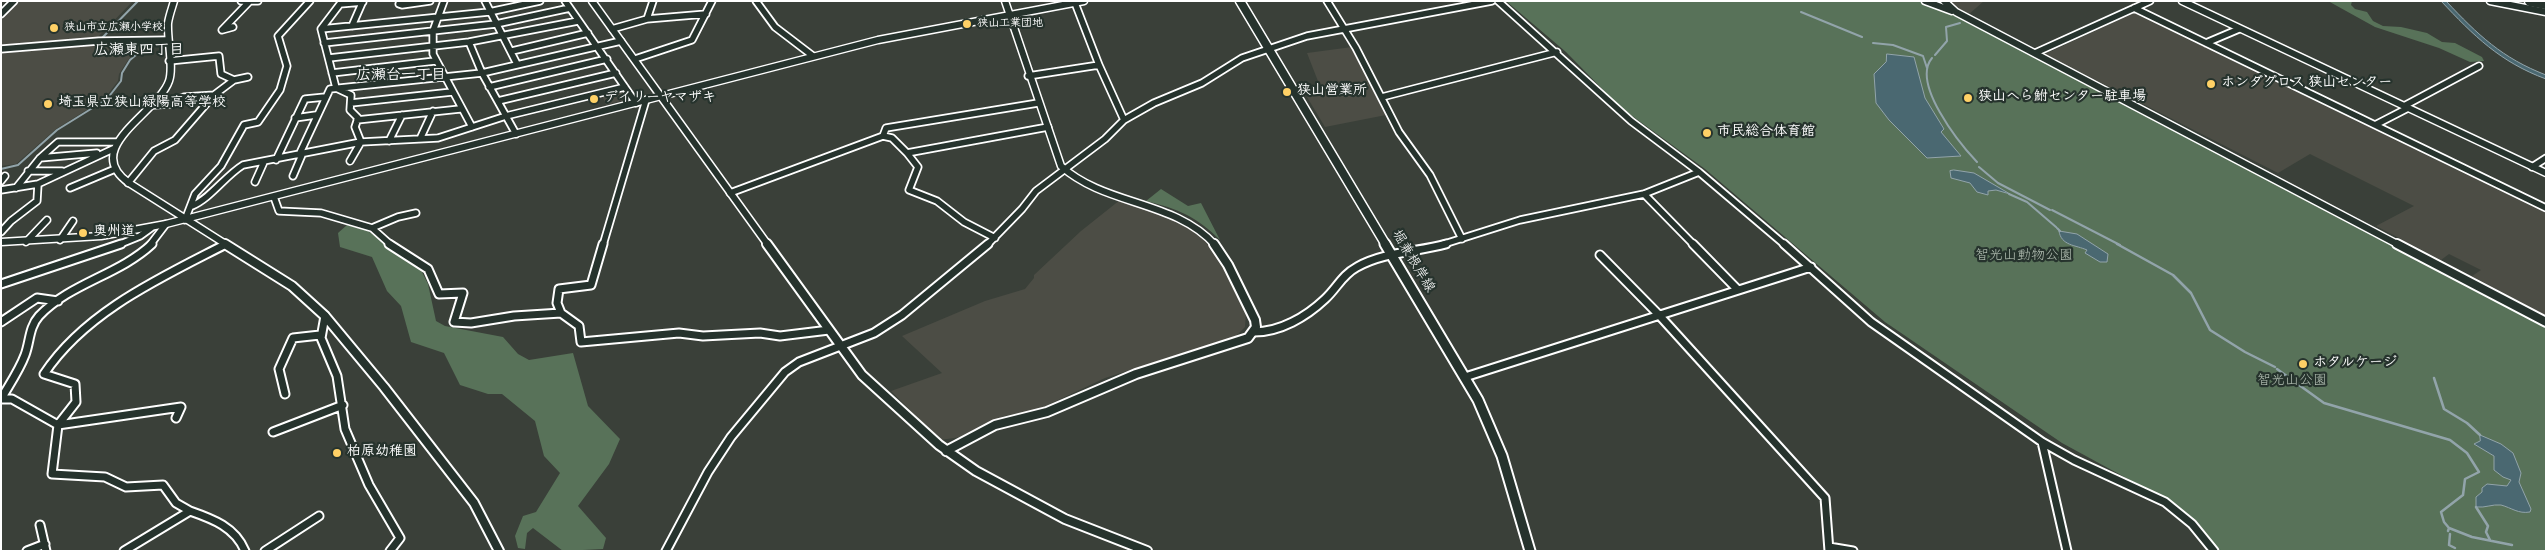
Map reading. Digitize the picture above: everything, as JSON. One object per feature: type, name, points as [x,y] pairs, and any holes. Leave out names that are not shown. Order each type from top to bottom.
[{"type":"highway","points":[[2530,1],[2546,4]]},
{"type":"main road","name":"堀兼根岸線","points":[[1240,1],[1465,377],[1492,429],[1502,456],[1530,551]]},
{"type":"street","points":[[1,14],[14,1]]},
{"type":"street","points":[[1,190],[38,184],[114,146],[154,105],[168,86],[170,80],[167,40],[168,22],[174,1]]},
{"type":"street","points":[[242,1],[258,1]]},
{"type":"street","points":[[185,220],[192,206],[195,194],[221,166],[244,125],[258,122],[280,90],[288,66],[278,36],[310,1]]},
{"type":"street","points":[[400,1],[399,4],[402,5],[430,1]]},
{"type":"street","points":[[444,1],[432,32],[432,47],[435,61],[445,76],[460,109],[472,127]]},
{"type":"street","points":[[485,1],[517,64]]},
{"type":"street","points":[[321,29],[489,12],[540,1]]},
{"type":"street","points":[[565,1],[636,103]]},
{"type":"street","points":[[592,1],[862,375],[946,451],[1016,494],[1065,518],[1147,551]]},
{"type":"street","points":[[647,19],[653,1]]},
{"type":"street","points":[[635,59],[692,40],[712,2],[721,1]]},
{"type":"street","points":[[756,1],[775,27],[812,56]]},
{"type":"street","points":[[1005,1],[1028,76],[1060,164],[1089,186],[1172,214],[1210,239],[1224,258],[1255,320],[1254,332]]},
{"type":"street","points":[[1,242],[60,240],[151,228],[905,33],[1084,1]]},
{"type":"street","points":[[1327,1],[1344,27],[1399,132],[1434,182],[1462,239]]},
{"type":"street","points":[[666,551],[708,472],[731,437],[785,372],[799,362],[874,333],[902,315],[995,238],[1036,191],[1105,139],[1124,120],[1154,103],[1202,83],[1242,58],[1307,36],[1344,27],[1492,1]]},
{"type":"street","points":[[1498,1],[1631,121],[1699,172],[1811,267],[1871,322],[2042,442],[2074,460],[2166,502],[2176,509],[2214,551]]},
{"type":"street","points":[[1925,1],[1956,12],[2546,322]]},
{"type":"street","points":[[1944,1],[1956,12]]},
{"type":"street","points":[[2035,53],[2150,1]]},
{"type":"street","points":[[2182,1],[2546,173]]},
{"type":"street","points":[[2490,1],[2546,12]]},
{"type":"street","points":[[233,27],[222,30],[250,2]]},
{"type":"street","points":[[352,26],[363,2],[340,4],[321,29],[336,88],[351,96],[350,110],[357,120]]},
{"type":"street","points":[[1076,3],[1099,65],[1124,120]]},
{"type":"street","points":[[324,43],[496,24],[570,8]]},
{"type":"street","points":[[2134,8],[2546,208]]},
{"type":"street","points":[[612,29],[647,19],[706,14]]},
{"type":"street","points":[[329,58],[469,42],[578,21]]},
{"type":"street","points":[[2206,43],[2239,29]]},
{"type":"street","points":[[512,51],[588,33]]},
{"type":"street","points":[[1,49],[99,41],[167,40]]},
{"type":"street","points":[[293,176],[316,115],[330,89],[482,73],[621,41]]},
{"type":"street","points":[[469,42],[482,73],[516,134]]},
{"type":"street","points":[[1382,98],[1556,52]]},
{"type":"street","points":[[169,61],[219,56],[221,74],[234,80]]},
{"type":"street","points":[[490,87],[607,59]]},
{"type":"street","points":[[332,73],[435,61]]},
{"type":"street","points":[[1028,76],[1099,65]]},
{"type":"street","points":[[2375,125],[2479,66]]},
{"type":"street","points":[[498,101],[616,73]]},
{"type":"street","points":[[128,182],[154,151],[175,140],[214,95],[234,80],[248,77]]},
{"type":"street","points":[[192,206],[199,203],[230,172],[243,165],[361,142],[438,138],[506,116],[625,87]]},
{"type":"street","points":[[351,103],[452,92]]},
{"type":"street","points":[[154,105],[172,104],[184,97],[214,95]]},
{"type":"street","points":[[276,160],[305,100],[325,97]]},
{"type":"street","points":[[646,100],[591,285],[559,288],[557,303],[561,313],[579,326],[582,342],[679,333],[703,336],[760,333],[780,336],[829,330]]},
{"type":"street","points":[[883,136],[886,128],[1038,103]]},
{"type":"street","points":[[357,120],[460,109]]},
{"type":"street","points":[[420,139],[433,112]]},
{"type":"street","points":[[295,118],[316,115]]},
{"type":"street","points":[[389,141],[402,115]]},
{"type":"street","points":[[357,120],[355,127],[361,142]]},
{"type":"street","points":[[907,152],[1048,127]]},
{"type":"street","points":[[730,193],[883,136],[892,138],[907,152],[918,167],[909,190],[937,201],[964,222],[995,238]]},
{"type":"street","points":[[16,188],[28,171],[58,142],[114,146]]},
{"type":"street","points":[[350,161],[361,142]]},
{"type":"street","points":[[114,146],[115,169],[128,182],[224,245],[292,286],[325,316],[384,387],[474,503],[499,551]]},
{"type":"street","points":[[40,158],[103,152]]},
{"type":"street","points":[[2532,166],[2546,158]]},
{"type":"street","points":[[255,182],[264,162]]},
{"type":"street","points":[[70,188],[115,169]]},
{"type":"street","points":[[28,171],[64,171]]},
{"type":"street","points":[[946,451],[995,424],[1047,412],[1136,374],[1238,342],[1254,332],[1267,332],[1292,323],[1326,299],[1343,276],[1358,266],[1391,255],[1438,246],[1497,230],[1520,220],[1585,208],[1644,194],[1699,172]]},
{"type":"street","points":[[1,232],[11,221],[37,200],[38,184]]},
{"type":"street","points":[[1644,194],[1738,290]]},
{"type":"street","points":[[274,197],[278,211],[320,214],[372,228],[382,239],[428,269],[439,294],[463,293],[454,322],[471,323],[514,316],[561,313]]},
{"type":"street","points":[[372,228],[398,217],[416,213]]},
{"type":"street","points":[[26,242],[47,220]]},
{"type":"street","points":[[60,240],[72,221]]},
{"type":"street","points":[[166,224],[146,249],[58,301],[33,323],[28,337],[26,353],[1,399],[12,399],[58,425],[181,406],[176,418]]},
{"type":"street","points":[[1,284],[116,246],[140,236],[151,228]]},
{"type":"street","points":[[224,245],[155,281],[94,322],[55,356],[44,374],[75,384],[79,396],[76,406],[58,425],[52,474],[105,477],[126,487],[163,485],[176,503],[190,511],[216,520],[234,532],[243,544],[245,551]]},
{"type":"street","points":[[1600,255],[1659,315],[1825,498],[1829,549],[1853,551]]},
{"type":"street","points":[[1465,377],[1811,267]]},
{"type":"street","points":[[1,322],[37,298],[58,301]]},
{"type":"street","points":[[325,316],[320,328],[320,335],[335,368],[343,405],[344,427],[382,510],[400,538],[390,551]]},
{"type":"street","points":[[285,394],[279,369],[293,338],[320,335]]},
{"type":"street","points":[[273,432],[343,405]]},
{"type":"street","points":[[2042,442],[2067,551]]},
{"type":"street","points":[[124,551],[190,511]]},
{"type":"street","points":[[265,551],[318,516]]},
{"type":"street","points":[[27,551],[46,547],[40,526]]},
{"type":"shaded area","name":"狭山市立広瀬小学校","points":[[17,1],[133,1],[96,39],[1,47],[1,17]]},
{"type":"shaded area","points":[[1947,1],[1984,1],[1968,15]]},
{"type":"shaded area","points":[[2134,13],[2546,213],[2546,316],[2472,276],[2481,270],[2449,254],[2441,260],[2376,226],[2414,206],[2310,154],[2278,173],[2045,54]]},
{"type":"shaded area","name":"埼玉県立狭山緑陽高等学校","points":[[96,43],[149,44],[128,60],[119,74],[118,81],[104,99],[56,129],[16,164],[1,166],[1,51]]},
{"type":"shaded area","points":[[1352,47],[1386,115],[1325,127],[1307,97],[1323,94],[1307,53]]},
{"type":"shaded area","points":[[622,89],[629,99],[606,105],[601,93]]},
{"type":"shaded area","points":[[1120,200],[1171,217],[1197,232],[1214,248],[1246,312],[1245,327],[1235,337],[1105,378],[1037,410],[1004,416],[961,437],[940,440],[891,391],[942,373],[902,336],[985,301],[1025,289],[1034,278],[1034,275],[1081,231]]},
{"type":"green space","name":"智光山公園","points":[[1506,1],[1939,1],[2546,327],[2546,551],[2222,551],[2214,546],[2176,505],[2062,443],[1885,322],[1705,169],[1620,107],[1566,52]]},
{"type":"green space","points":[[2328,1],[2352,1],[2351,5],[2355,9],[2367,12],[2373,21],[2383,26],[2401,27],[2427,33],[2442,42],[2455,43],[2482,57],[2484,61],[2470,62],[2439,48],[2375,27]]},
{"type":"green space","points":[[1161,189],[1188,206],[1201,203],[1220,240],[1203,225],[1186,214],[1146,201]]},
{"type":"green space","points":[[347,225],[368,231],[421,270],[428,284],[436,321],[445,326],[503,337],[518,354],[529,360],[573,353],[588,406],[620,439],[609,464],[578,506],[606,538],[603,549],[563,551],[533,528],[527,533],[525,549],[518,548],[515,536],[523,516],[536,512],[560,473],[544,456],[535,421],[502,394],[488,394],[460,385],[444,353],[411,342],[401,306],[387,291],[372,257],[340,247],[338,233]]},
{"type":"water","points":[[2441,1],[2446,1],[2469,25],[2503,53],[2546,75],[2546,79],[2515,65],[2501,56],[2465,26]]},
{"type":"water","points":[[1887,54],[1914,57],[1925,98],[1944,129],[1941,132],[1961,156],[1927,158],[1889,120],[1876,103],[1874,74],[1886,62]]},
{"type":"water","points":[[1950,171],[1974,173],[2010,194],[1996,190],[1988,191],[1988,195],[1977,192],[1970,183],[1951,178]]},
{"type":"water","points":[[2059,231],[2077,234],[2108,254],[2107,262],[2100,262],[2085,253],[2087,250],[2066,242],[2060,236]]},
{"type":"water","points":[[2480,435],[2501,444],[2513,453],[2521,473],[2519,482],[2531,509],[2530,512],[2518,511],[2501,505],[2476,507],[2476,497],[2487,484],[2507,486],[2511,480],[2494,470],[2494,456],[2474,444],[2480,441]]},
{"type":"waterway","points":[[102,38],[138,1]]},
{"type":"waterway","points":[[1801,12],[1862,37]]},
{"type":"waterway","points":[[1935,55],[1947,41],[1946,27],[1960,23]]},
{"type":"waterway","points":[[1873,43],[1893,45],[1923,56],[1927,68]]},
{"type":"waterway","points":[[1,169],[18,165],[57,130],[107,99],[121,81],[122,73],[130,60],[149,44]]},
{"type":"waterway","points":[[1932,58],[1927,69],[1932,97],[1949,127],[1977,162]]},
{"type":"waterway","points":[[1979,167],[1998,183],[2050,210]]},
{"type":"waterway","points":[[2009,194],[2027,202],[2056,227]]},
{"type":"waterway","points":[[2052,210],[2120,245]]},
{"type":"waterway","points":[[2057,228],[2060,231]]},
{"type":"waterway","points":[[2117,244],[2173,275],[2191,293],[2210,330],[2245,352],[2275,367]]},
{"type":"waterway","points":[[2277,369],[2324,403],[2450,440],[2467,453],[2479,472],[2465,479],[2463,495],[2441,512],[2444,522],[2449,528]]},
{"type":"waterway","points":[[2434,378],[2444,409],[2467,423],[2480,435]]},
{"type":"waterway","points":[[2476,507],[2488,526],[2486,532],[2490,540]]},
{"type":"waterway","points":[[2449,528],[2472,537],[2512,545]]},
{"type":"waterway","points":[[2450,534],[2449,545],[2455,548]]},
{"type":"place","name":"狭山工業団地","points":[[967,24]]},
{"type":"place","name":"狭山市立広瀬小学校","points":[[54,28]]},
{"type":"place","name":"ホンダグロス 狭山センター","points":[[2211,84]]},
{"type":"place","name":"狭山営業所","points":[[1287,92]]},
{"type":"place","name":"狭山へら鮒センター駐車場","points":[[1968,98]]},
{"type":"place","name":"デイリーヤマザキ","points":[[594,99]]},
{"type":"place","name":"埼玉県立狭山緑陽高等学校","points":[[48,104]]},
{"type":"place","name":"市民総合体育館","points":[[1707,133]]},
{"type":"place","name":"奥州道","points":[[83,233]]},
{"type":"place","name":"ホタルケージ","points":[[2303,364]]},
{"type":"place","name":"柏原幼稚園","points":[[337,453]]},
{"type":"district","name":"広瀬東四丁目","points":[[139,52]]},
{"type":"district","name":"広瀬台一丁目","points":[[401,77]]},
{"type":"park label","name":"智光山動物公園","points":[[2024,257]]}]
